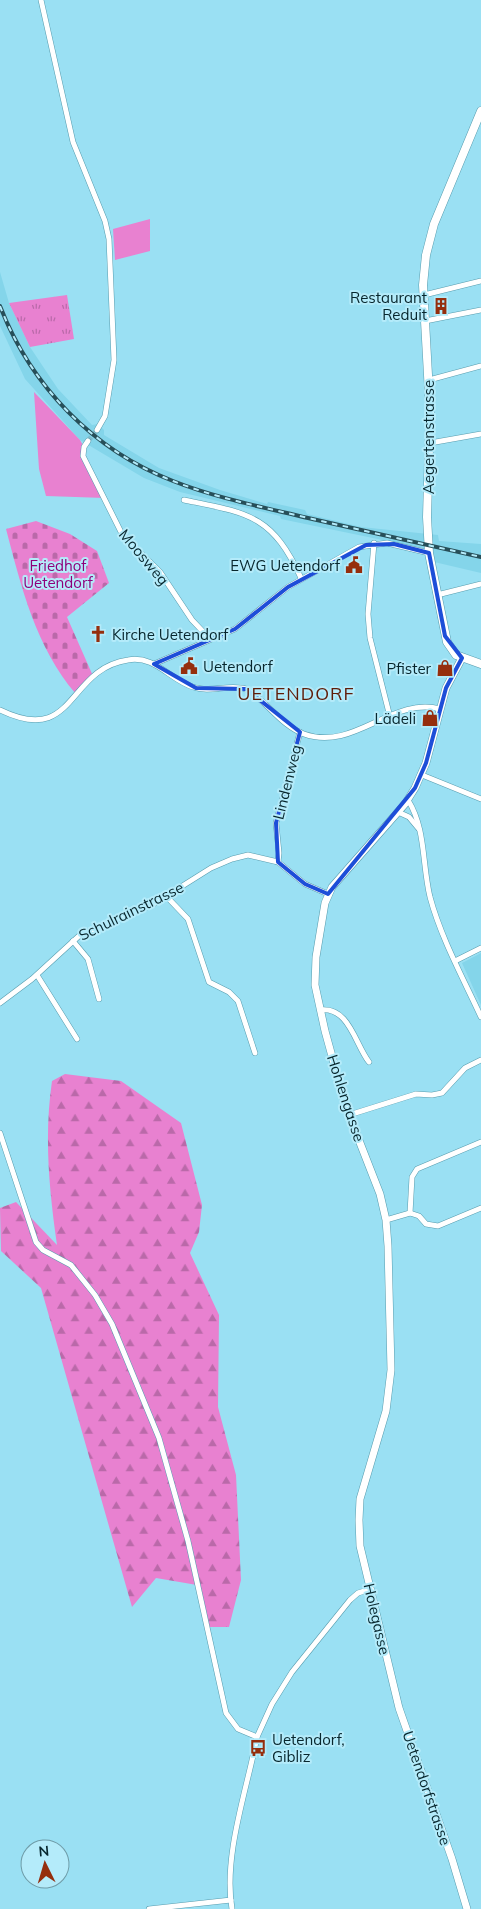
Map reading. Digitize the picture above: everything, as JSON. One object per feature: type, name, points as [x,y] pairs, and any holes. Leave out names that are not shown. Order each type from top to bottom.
[{"type":"main road","name":"Aegertenstrasse","points":[[462,658],[454,652],[447,642],[429,554],[427,517],[430,443],[429,380],[424,272],[428,243],[481,111]]},
{"type":"main road","points":[[462,658],[481,664]]},
{"type":"street","points":[[41,0],[73,142],[105,221],[109,239],[114,360],[105,416],[97,430]]},
{"type":"street","points":[[424,295],[481,281]]},
{"type":"street","points":[[425,321],[481,310]]},
{"type":"street","points":[[429,380],[481,366]]},
{"type":"street","points":[[430,443],[481,434]]},
{"type":"street","name":"Moosweg","points":[[88,441],[84,447],[83,456],[122,534],[160,572],[196,626],[210,639]]},
{"type":"street","points":[[184,500],[234,510],[256,518],[288,551],[301,578]]},
{"type":"street","points":[[154,664],[235,629],[274,596],[301,578],[359,547],[374,543],[394,544],[429,554]]},
{"type":"street","points":[[374,543],[368,598],[368,620],[390,717]]},
{"type":"street","points":[[437,595],[481,584]]},
{"type":"street","name":"Hohlengasse","points":[[366,1571],[359,1536],[360,1499],[386,1411],[391,1370],[386,1220],[375,1178],[349,1115],[320,1010],[315,967],[328,894],[343,872],[408,800],[422,775],[446,688],[462,658]]},
{"type":"street","points":[[0,710],[24,720],[41,721],[56,715],[93,676],[106,666],[129,659],[142,660],[154,664],[196,688],[238,687],[250,691],[286,724],[300,732],[326,738],[341,736],[418,706],[440,709]]},
{"type":"street","name":"Lindenweg","points":[[278,862],[276,823],[300,732]]},
{"type":"street","points":[[422,775],[481,798]]},
{"type":"street","points":[[408,800],[417,814],[430,895],[439,925],[481,1017]]},
{"type":"street","points":[[398,812],[409,817],[420,829]]},
{"type":"street","name":"Schulrainstrasse","points":[[0,1003],[37,975],[73,941],[89,929],[133,913],[167,897],[211,868],[232,859],[248,855],[278,862],[305,884],[328,894]]},
{"type":"street","points":[[167,897],[188,919],[209,982],[228,992],[238,1001],[254,1053]]},
{"type":"street","points":[[73,941],[88,959],[99,999]]},
{"type":"street","points":[[455,961],[481,948]]},
{"type":"street","points":[[37,975],[77,1039]]},
{"type":"street","points":[[320,1010],[328,1009],[343,1018],[369,1062]]},
{"type":"street","points":[[349,1115],[416,1094],[438,1095],[445,1091],[465,1068],[481,1060]]},
{"type":"street","points":[[0,1133],[36,1242],[43,1250],[76,1270],[96,1295],[115,1333],[158,1438],[177,1499],[226,1713],[238,1729],[257,1737]]},
{"type":"street","points":[[410,1213],[412,1177],[417,1169],[481,1142]]},
{"type":"street","points":[[386,1220],[410,1213],[432,1226],[481,1208]]},
{"type":"street","name":"Holegasse","points":[[366,1571],[388,1666]]},
{"type":"street","points":[[232,1909],[234,1843],[257,1737],[272,1704],[292,1672],[350,1600],[358,1594],[371,1589]]},
{"type":"street","name":"Uetendorfstrasse","points":[[388,1666],[399,1708],[452,1859],[467,1909]]},
{"type":"street","points":[[149,1909],[176,1904],[231,1900]]},
{"type":"highlighted area","points":[[394,544],[429,553],[445,636],[462,658],[446,688],[426,763],[415,788],[328,894],[305,884],[278,862],[276,823],[300,732],[246,689],[196,688],[154,664],[235,629],[288,587],[366,545]]},
{"type":"shaded area","points":[[0,272],[9,303],[30,347],[58,389],[92,425],[98,424],[104,430],[104,435],[159,468],[220,490],[267,504],[268,502],[305,510],[307,514],[361,527],[438,535],[439,541],[481,544],[481,573],[430,561],[426,549],[281,519],[280,516],[180,492],[144,478],[80,440],[25,379],[0,326]]},
{"type":"shaded area","points":[[481,953],[481,1005],[462,963]]},
{"type":"green space","points":[[150,219],[150,251],[115,260],[113,229]]},
{"type":"green space","points":[[67,295],[74,339],[30,347],[9,303]]},
{"type":"green space","points":[[34,392],[80,440],[84,447],[83,451],[105,498],[46,496],[39,469]]},
{"type":"green space","name":"Friedhof Uetendorf","points":[[36,521],[70,534],[97,551],[109,583],[67,617],[93,676],[76,694],[50,657],[40,637],[24,594],[6,529]]},
{"type":"green space","points":[[65,1074],[121,1081],[181,1123],[202,1205],[199,1232],[190,1253],[219,1315],[218,1407],[236,1475],[241,1580],[229,1627],[208,1627],[197,1585],[156,1578],[132,1607],[41,1288],[1,1251],[0,1208],[16,1202],[57,1245],[50,1183],[48,1122],[52,1081]]},
{"type":"tunnel","points":[[88,441],[97,430]]},
{"type":"railway","points":[[0,306],[13,335],[29,363],[68,412],[91,433],[117,452],[144,468],[189,487],[239,502],[481,557]]},
{"type":"place","name":"Restaurant Reduit","points":[[441,306]]},
{"type":"place","name":"EWG Uetendorf","points":[[354,565]]},
{"type":"place","name":"Kirche Uetendorf","points":[[98,634]]},
{"type":"place","name":"Uetendorf","points":[[189,666]]},
{"type":"place","name":"Pfister","points":[[445,668]]},
{"type":"place","name":"Lädeli","points":[[430,718]]},
{"type":"place","name":"Uetendorf, Gibliz","points":[[258,1748]]},
{"type":"district","name":"UETENDORF","points":[[296,693]]}]
